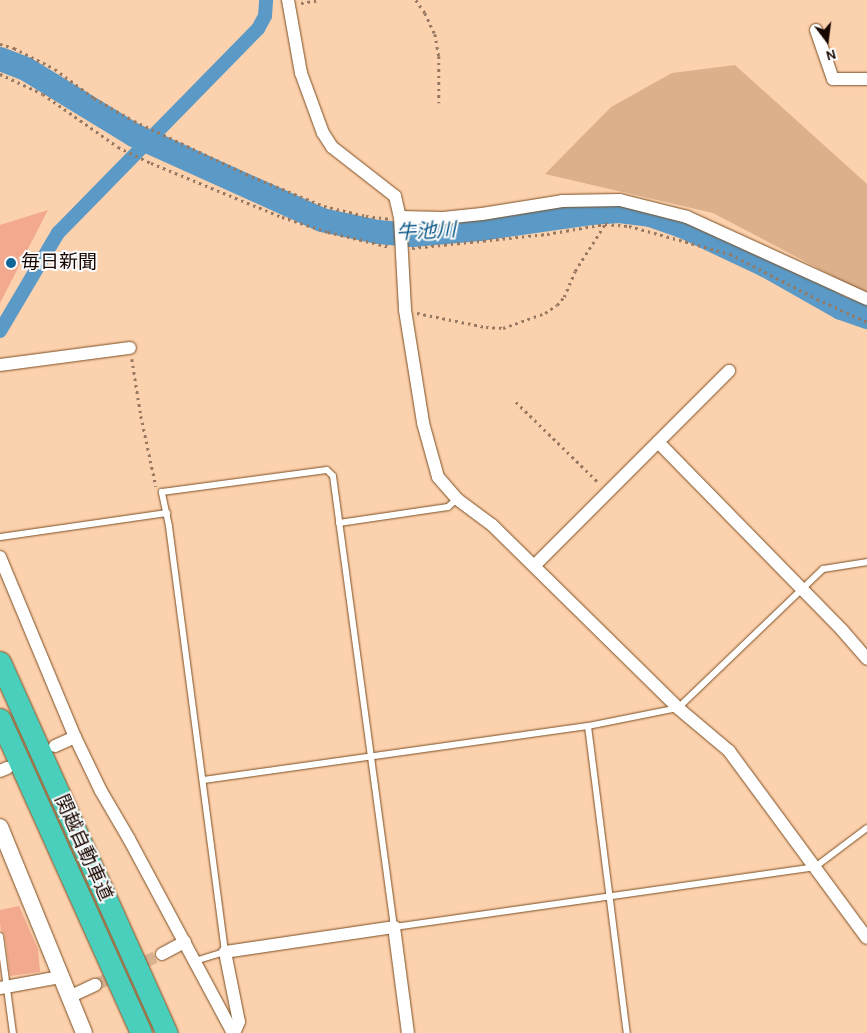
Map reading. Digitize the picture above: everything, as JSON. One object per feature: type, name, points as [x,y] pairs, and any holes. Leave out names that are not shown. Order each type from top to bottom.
[{"type":"highway","name":"関越自動車道","points":[[0,662],[167,1033]]},
{"type":"highway","name":"関越自動車道","points":[[0,719],[141,1033]]},
{"type":"street","points":[[288,3],[301,74],[323,133],[332,147],[395,196],[400,220],[405,310],[429,451],[438,477],[457,499],[492,525],[678,708],[729,751],[867,938]]},
{"type":"street","points":[[816,30],[833,79],[867,79]]},
{"type":"street","points":[[400,220],[482,214],[562,201],[620,200],[688,217],[867,299]]},
{"type":"street","points":[[0,366],[130,348]]},
{"type":"street","points":[[534,566],[729,371]]},
{"type":"street","points":[[658,442],[867,659]]},
{"type":"street","points":[[0,557],[75,737],[101,791],[233,1033]]},
{"type":"street","points":[[55,746],[75,737]]},
{"type":"street","points":[[0,827],[84,1033]]},
{"type":"street","points":[[233,1033],[239,1022],[225,952],[394,927],[408,1033]]},
{"type":"street","points":[[162,954],[185,942]]},
{"type":"street","points":[[3,988],[60,977]]},
{"type":"street","points":[[69,997],[95,985]]},
{"type":"lane","points":[[195,961],[225,952],[167,513],[162,492],[327,470],[333,476],[369,756],[394,927],[815,867],[867,828]]},
{"type":"lane","points":[[339,522],[448,507],[457,499]]},
{"type":"lane","points":[[0,537],[167,513]]},
{"type":"lane","points":[[203,780],[588,726],[678,708],[800,588],[823,568],[867,562]]},
{"type":"lane","points":[[588,726],[608,897],[628,1033]]},
{"type":"lane","points":[[0,936],[3,988],[13,1033]]},
{"type":"path","points":[[288,3],[320,0]]},
{"type":"path","points":[[416,0],[426,13],[435,34],[439,56],[438,103]]},
{"type":"path","points":[[0,44],[14,48],[55,69],[94,98],[134,122],[294,195],[366,216],[400,220]]},
{"type":"path","points":[[405,310],[486,327],[503,328],[545,313],[558,305],[564,297],[575,271],[605,224]]},
{"type":"path","points":[[130,348],[141,416],[156,488],[162,492]]},
{"type":"path","points":[[516,402],[608,492]]},
{"type":"shaded area","points":[[735,65],[867,184],[867,291],[865,293],[713,213],[545,174],[611,107],[672,73]]},
{"type":"building","name":"毎日新聞","points":[[48,210],[0,303],[0,225]]},
{"type":"building","points":[[19,906],[38,949],[40,972],[10,976],[5,935],[1,931],[0,910]]},
{"type":"waterway","points":[[0,331],[58,233],[258,29],[265,16],[266,0]]},
{"type":"waterway","name":"牛池川","points":[[0,59],[26,69],[134,135],[322,220],[378,232],[413,235],[480,229],[591,213],[619,211],[650,215],[682,226],[765,265],[841,308],[867,317]]},
{"type":"tunnel","points":[[95,985],[162,954]]},
{"type":"place","name":"毎日新聞","points":[[11,263]]}]
